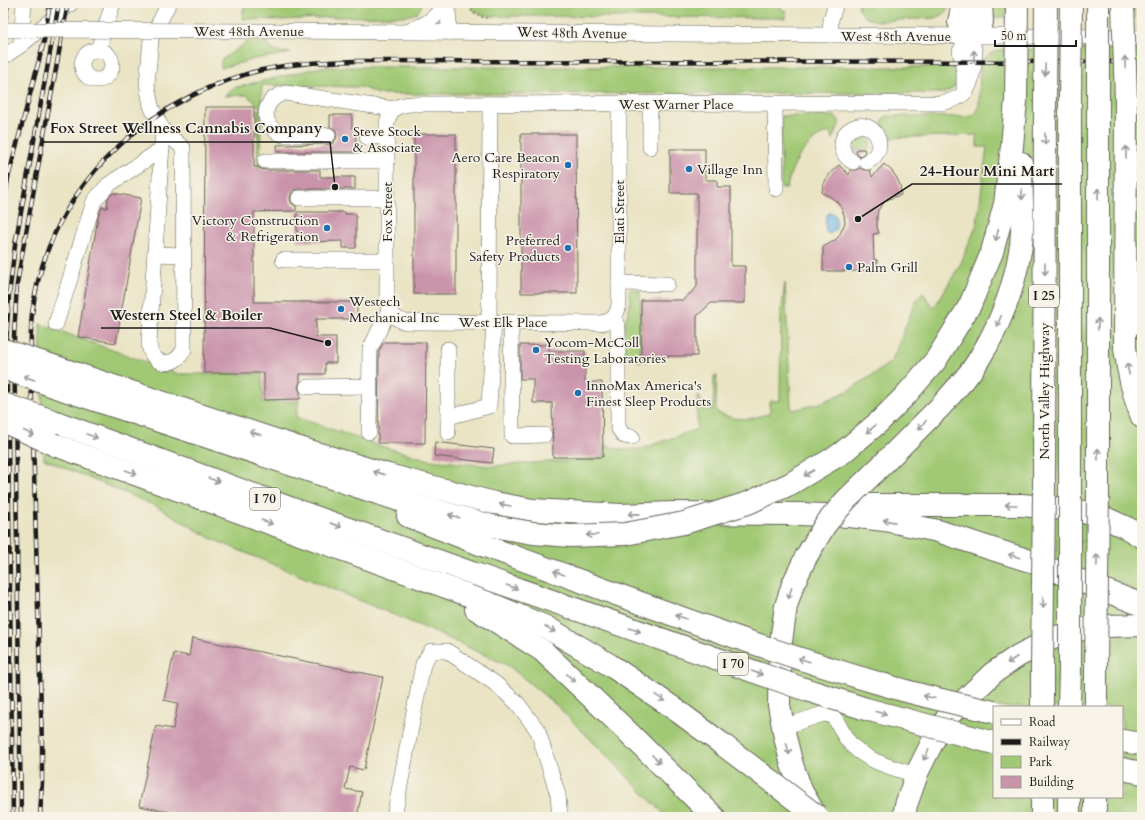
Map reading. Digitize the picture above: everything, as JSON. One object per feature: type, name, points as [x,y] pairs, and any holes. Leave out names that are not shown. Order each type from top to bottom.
[{"type":"highway","points":[[963,3],[959,22],[969,36],[982,22],[981,3]]},
{"type":"highway","points":[[489,536],[532,533],[571,536],[625,534],[684,522],[748,503],[790,484],[842,453],[879,422],[905,396],[936,360],[970,306],[992,252],[1005,204],[1012,146],[1016,100],[1017,3]]},
{"type":"highway","name":"North Valley Highway","points":[[1042,706],[1046,3]]},
{"type":"highway","points":[[1069,706],[1071,3]]},
{"type":"highway","points":[[1096,706],[1098,493],[1098,3]]},
{"type":"highway","points":[[1124,3],[1126,101],[1125,348],[1131,381],[1142,417]]},
{"type":"highway","points":[[817,817],[802,792],[794,772],[779,706],[778,688],[781,642],[786,606],[793,584],[806,557],[825,525],[846,500],[888,460],[955,390],[976,364],[994,333],[1006,304],[1021,244],[1021,145],[1016,100]]},
{"type":"highway","points":[[1125,219],[1142,324]]},
{"type":"highway","points":[[3,350],[56,377],[294,446],[388,476],[494,503],[533,510],[621,515],[806,505],[1022,505],[1076,510],[1105,518],[1142,537]]},
{"type":"highway","name":"I 70","points":[[3,368],[56,377],[176,427],[489,536],[719,631],[806,661],[886,686],[993,712]]},
{"type":"highway","name":"I 70","points":[[3,404],[475,574],[801,688],[866,709],[993,743]]},
{"type":"highway","points":[[3,421],[55,445],[479,599],[546,627],[610,665],[672,707],[817,817]]},
{"type":"highway","points":[[673,513],[799,514],[848,516],[885,520],[938,531],[1030,561],[1142,605]]},
{"type":"highway","points":[[396,569],[459,600],[543,651],[714,817]]},
{"type":"highway","points":[[904,817],[906,805],[916,775],[936,736],[949,715],[993,673],[1018,656],[1053,638],[1083,629],[1106,626],[1142,625]]},
{"type":"highway","points":[[1123,741],[1142,744]]},
{"type":"highway","points":[[1123,769],[1142,773]]},
{"type":"highway","points":[[1042,798],[1042,817]]},
{"type":"highway","points":[[1068,817],[1069,798]]},
{"type":"highway","points":[[1095,798],[1095,817]]},
{"type":"street","points":[[21,44],[24,3]]},
{"type":"street","points":[[3,57],[71,3]]},
{"type":"street","points":[[98,50],[113,3]]},
{"type":"street","points":[[163,130],[149,349],[155,359],[166,363],[178,359],[184,349],[183,148],[163,130],[156,118],[151,106],[148,73],[151,40],[169,3]]},
{"type":"street","points":[[402,32],[426,24],[438,13],[444,3]]},
{"type":"street","points":[[448,3],[449,32]]},
{"type":"street","points":[[830,35],[831,19],[836,3]]},
{"type":"street","name":"West 48th Avenue","points":[[3,30],[276,30],[1142,37]]},
{"type":"street","name":"West Warner Place","points":[[394,109],[404,104],[941,104],[958,99],[968,90],[972,79],[975,53],[969,36]]},
{"type":"street","points":[[328,136],[283,135],[276,132],[271,128],[266,116],[269,103],[274,98],[286,93],[394,109]]},
{"type":"street","points":[[448,417],[489,406],[492,322],[490,104]]},
{"type":"street","name":"Elati Street","points":[[614,318],[619,309],[619,104]]},
{"type":"street","points":[[650,104],[650,147]]},
{"type":"street","points":[[775,104],[776,189]]},
{"type":"street","points":[[860,126],[861,104]]},
{"type":"street","name":"Fox Street","points":[[391,313],[387,295],[387,137],[388,118],[394,109]]},
{"type":"street","points":[[860,126],[871,129],[877,135],[879,140],[878,153],[872,160],[860,162],[846,157],[842,149],[842,142],[848,130],[860,126]]},
{"type":"street","points":[[367,137],[387,137]]},
{"type":"street","points":[[56,324],[94,201],[108,185],[162,149]]},
{"type":"street","points":[[265,161],[387,161]]},
{"type":"street","points":[[299,198],[387,198]]},
{"type":"street","points":[[155,254],[183,255]]},
{"type":"street","points":[[283,260],[387,260]]},
{"type":"street","points":[[619,283],[667,284]]},
{"type":"street","points":[[369,432],[370,349],[391,313]]},
{"type":"street","name":"West Elk Place","points":[[391,313],[400,320],[406,322],[604,323],[614,318]]},
{"type":"street","points":[[614,318],[618,328],[618,425],[624,436],[632,437]]},
{"type":"street","points":[[511,322],[512,436],[544,435]]},
{"type":"street","points":[[448,349],[448,433]]},
{"type":"street","points":[[307,386],[370,386]]},
{"type":"street","points":[[394,817],[423,664],[431,651],[447,651],[496,684],[518,704],[538,731],[558,795],[560,817]]},
{"type":"street","points":[[783,727],[823,714],[832,715],[838,721],[851,745],[863,754],[883,764],[916,775]]},
{"type":"path","points":[[469,3],[468,7],[471,11],[479,16],[487,18]]},
{"type":"path","points":[[857,3],[858,11]]},
{"type":"green space","points":[[253,3],[421,3],[421,6],[419,11],[412,15],[406,16],[336,17],[283,20],[243,19],[243,9]]},
{"type":"green space","points":[[470,3],[775,3],[786,11],[786,18],[487,16],[474,10],[470,6]]},
{"type":"green space","points":[[858,3],[951,3],[945,13],[935,18],[875,21],[862,14]]},
{"type":"green space","points":[[986,3],[1006,3],[1006,17],[986,18]]},
{"type":"green space","points":[[253,38],[267,42],[270,48],[275,51],[291,53],[255,59],[221,68],[221,60]]},
{"type":"green space","points":[[1003,49],[1142,49],[1142,817],[667,817],[556,705],[509,666],[430,630],[210,538],[158,507],[44,459],[40,324],[179,374],[262,374],[263,402],[299,401],[296,417],[377,445],[430,460],[490,466],[604,458],[604,445],[623,450],[641,449],[697,429],[697,396],[699,396],[705,408],[713,410],[714,376],[717,376],[716,409],[718,413],[733,418],[749,419],[771,413],[769,405],[771,401],[780,401],[781,316],[785,282],[791,407],[794,410],[820,403],[848,391],[892,361],[916,300],[923,293],[934,308],[961,263],[977,224],[987,147],[977,147],[977,135],[889,138],[882,125],[883,119],[887,116],[967,117],[974,115],[978,110],[979,105],[980,67],[983,60],[988,55]]},
{"type":"green space","points":[[321,67],[956,67],[956,85],[951,90],[944,93],[378,94],[361,87],[262,85],[261,108],[247,95],[224,96],[233,88]]},
{"type":"green space","points":[[258,109],[261,109],[260,208],[257,208]]},
{"type":"green space","points":[[781,116],[834,116],[839,120],[839,125],[833,139],[829,132],[815,139],[804,149],[790,174],[787,188],[781,188]]},
{"type":"green space","points":[[859,134],[866,136],[870,141],[870,147],[865,152],[863,149],[857,149],[856,152],[853,150],[851,144],[852,139]]},
{"type":"green space","points":[[631,289],[640,291],[641,357],[649,357],[649,361],[637,361],[637,358],[625,358],[624,322],[630,305],[629,291]]},
{"type":"water","points":[[829,213],[833,213],[837,223],[833,232],[827,233],[825,230],[826,216]]},
{"type":"building","points":[[205,107],[254,107],[254,167],[265,170],[320,170],[320,177],[355,177],[355,189],[294,190],[290,198],[291,203],[296,206],[296,211],[254,212],[254,302],[357,302],[357,319],[316,319],[316,337],[336,337],[336,363],[325,363],[325,374],[300,374],[300,382],[298,387],[300,399],[264,400],[264,373],[204,373]]},
{"type":"building","points":[[330,115],[352,115],[352,128],[356,128],[356,152],[277,152],[277,145],[333,143],[337,135],[336,130],[330,127]]},
{"type":"building","points":[[414,134],[456,134],[456,294],[414,294]]},
{"type":"building","points":[[521,134],[576,134],[577,293],[521,293]]},
{"type":"building","points":[[670,149],[705,149],[705,180],[717,180],[717,187],[731,187],[731,266],[745,266],[745,303],[711,303],[697,316],[697,356],[641,356],[641,300],[683,300],[697,287],[697,193],[670,193]]},
{"type":"building","points":[[857,149],[864,149],[865,152],[860,157],[856,153]]},
{"type":"building","points":[[884,164],[897,178],[900,185],[901,195],[887,200],[878,210],[877,227],[879,233],[873,234],[874,260],[877,260],[878,271],[823,271],[823,247],[834,241],[839,236],[845,223],[841,207],[836,201],[822,193],[823,185],[832,171],[839,165],[849,175],[850,170],[857,170],[860,168],[870,170],[872,177]]},
{"type":"building","points":[[113,193],[141,198],[116,343],[78,337],[98,217],[102,207],[107,208],[108,198]]},
{"type":"building","points":[[297,212],[345,212],[345,214],[356,214],[356,248],[343,248],[343,241],[297,242]]},
{"type":"building","points":[[384,342],[426,342],[425,443],[378,443],[379,351]]},
{"type":"building","points":[[520,345],[549,345],[549,351],[585,351],[585,382],[602,382],[603,457],[553,457],[552,403],[533,403],[533,379],[520,379]]},
{"type":"building","points":[[435,442],[494,449],[492,463],[434,456]]},
{"type":"building","points":[[192,638],[383,677],[364,770],[350,767],[345,789],[362,792],[357,817],[171,817],[171,812],[139,806],[156,726],[173,729],[178,703],[164,700],[174,653],[189,656]]},
{"type":"railway","points":[[3,32],[8,3]]},
{"type":"railway","points":[[3,210],[8,178],[44,41],[50,3]]},
{"type":"railway","points":[[13,817],[6,345],[9,296],[15,245],[59,3]]},
{"type":"railway","points":[[21,817],[14,336],[17,284],[68,3]]},
{"type":"railway","points":[[40,817],[42,745],[31,369],[32,314],[41,270],[56,230],[78,193],[104,160],[135,132],[170,108],[209,88],[250,73],[290,65],[331,62],[1142,62]]},
{"type":"place","name":"Steve Stock & Associate","points":[[345,139]]},
{"type":"place","name":"Aero Care Beacon Respiratory","points":[[568,165]]},
{"type":"place","name":"Village Inn","points":[[689,169]]},
{"type":"place","name":"Fox Street Wellness Cannabis Company","points":[[335,187]]},
{"type":"place","name":"24-Hour Mini Mart","points":[[858,219]]},
{"type":"place","name":"Victory Construction & Refrigeration","points":[[327,228]]},
{"type":"place","name":"Preferred Safety Products","points":[[568,248]]},
{"type":"place","name":"Palm Grill","points":[[849,267]]},
{"type":"place","name":"Westech Mechanical Inc","points":[[341,309]]},
{"type":"place","name":"Western Steel & Boiler","points":[[328,343]]},
{"type":"place","name":"Yocom-McColl Testing Laboratories","points":[[536,350]]},
{"type":"place","name":"InnoMax America's Finest Sleep Products","points":[[578,393]]}]
